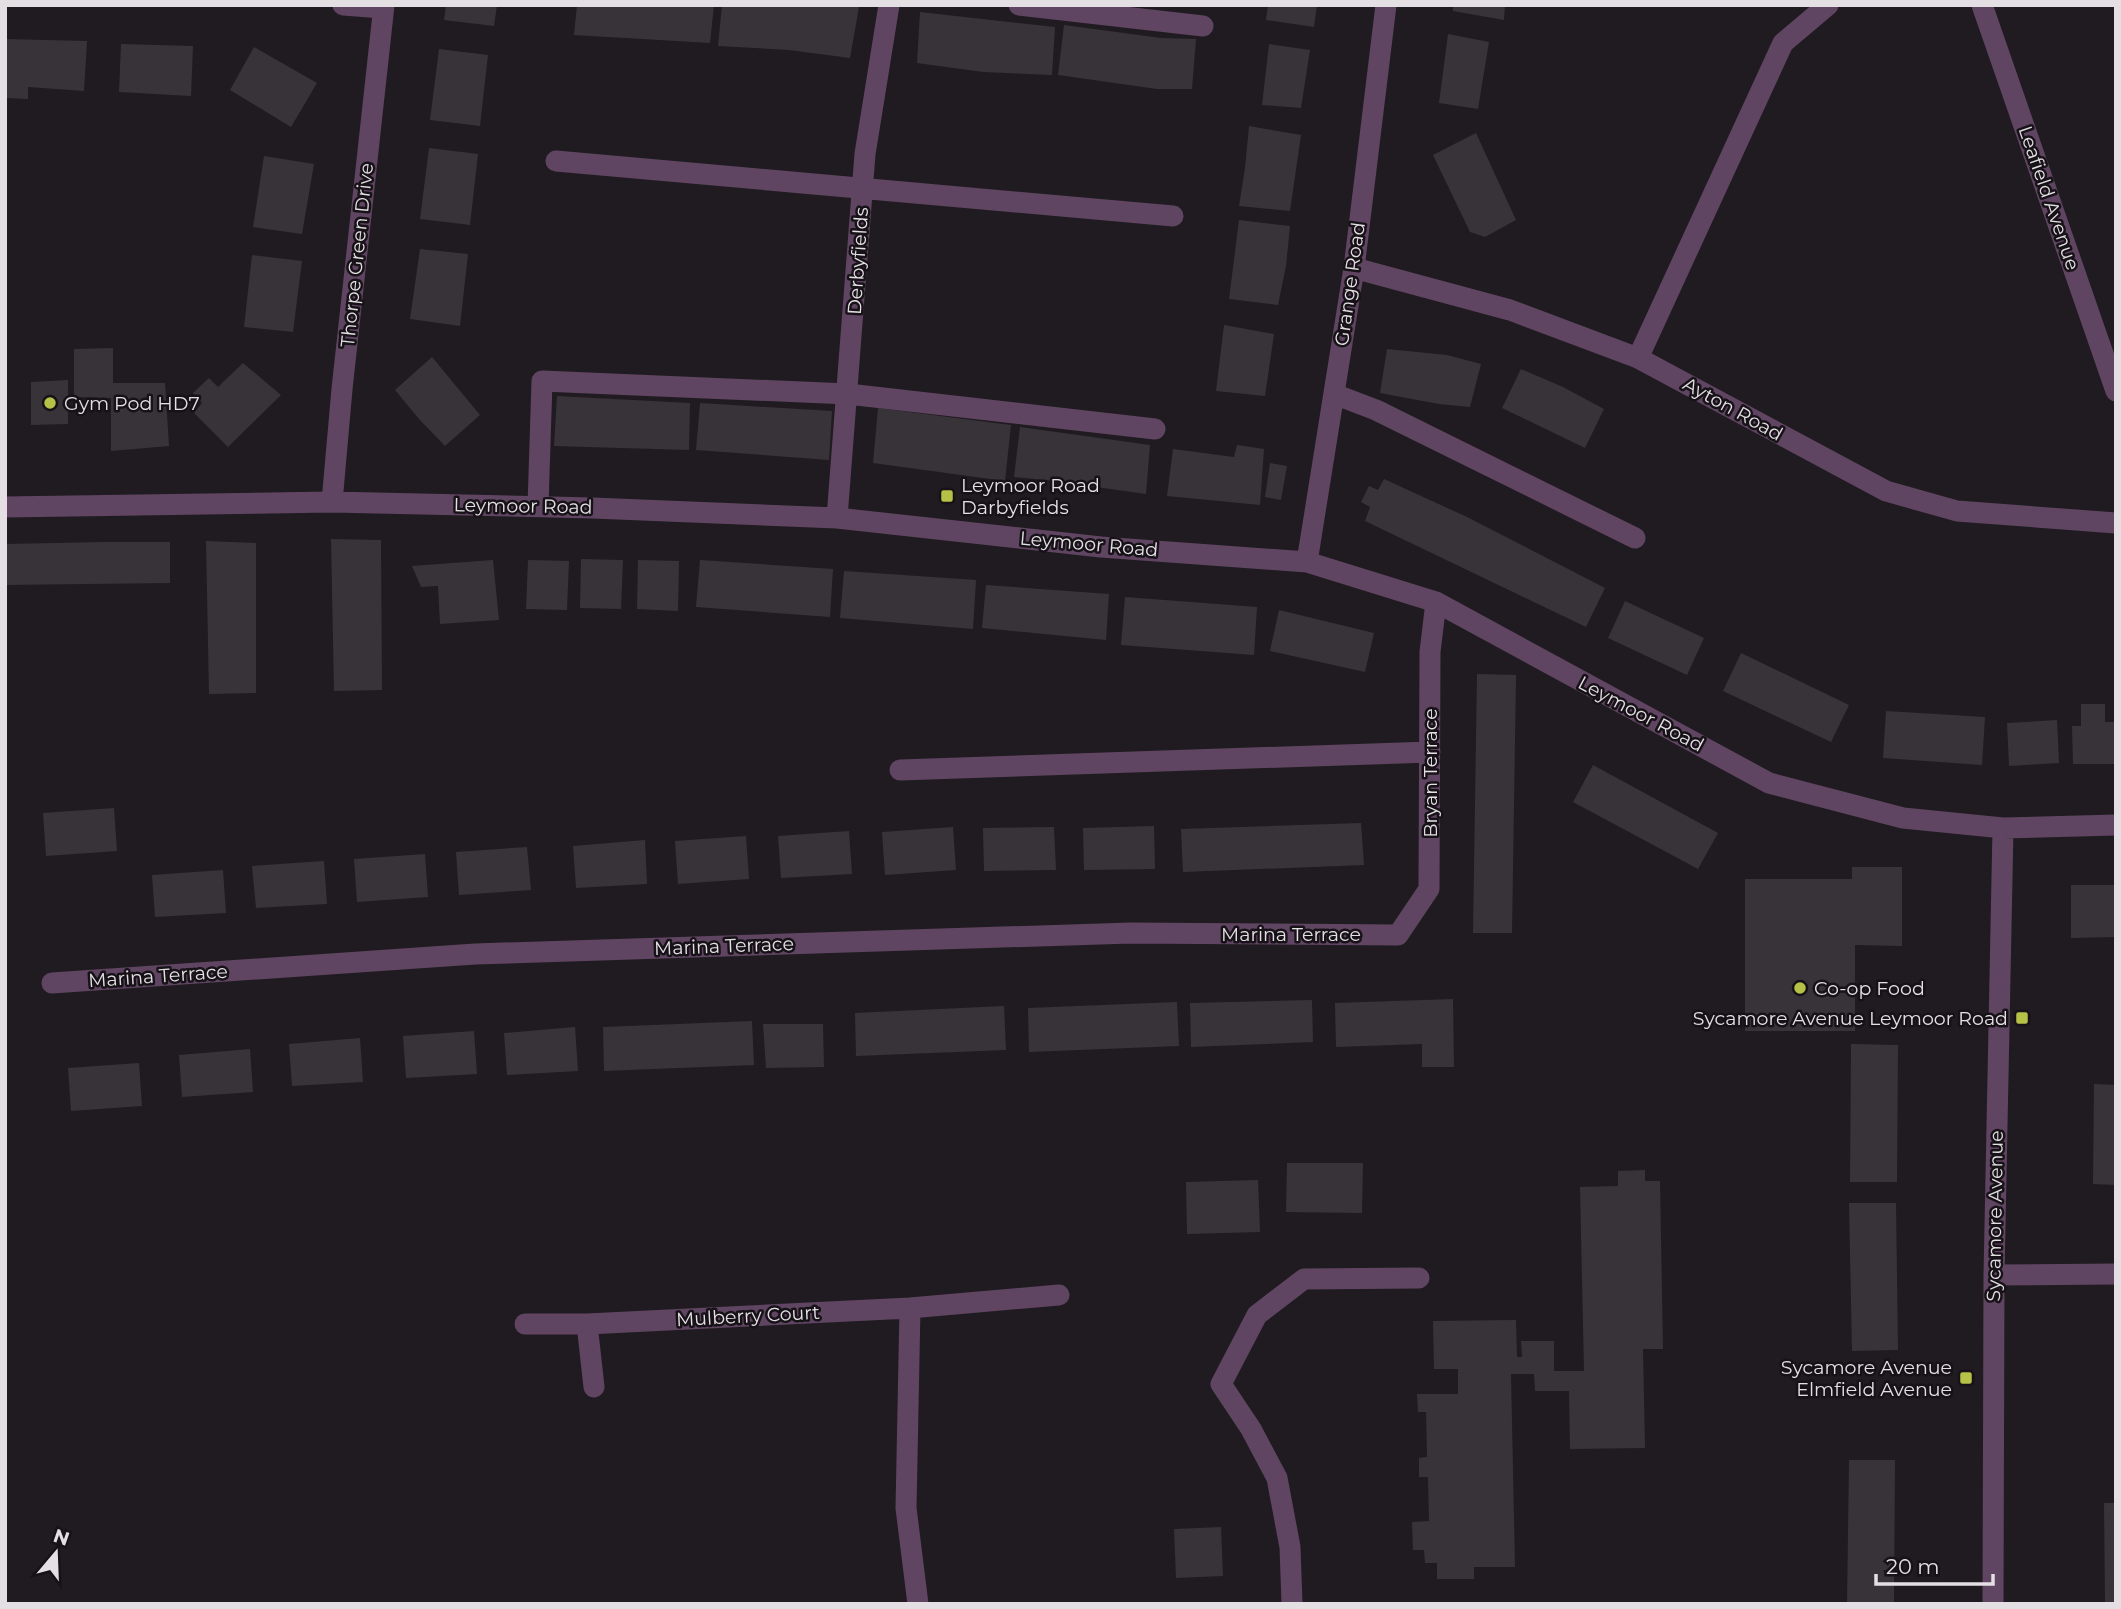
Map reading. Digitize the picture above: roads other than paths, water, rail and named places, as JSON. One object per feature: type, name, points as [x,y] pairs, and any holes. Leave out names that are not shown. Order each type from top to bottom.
[{"type":"street","name":"Thorpe Green Drive","points":[[332,502],[383,7],[344,5]]},
{"type":"street","name":"Derbyfields","points":[[837,518],[865,154],[889,5]]},
{"type":"street","points":[[1019,5],[1203,26]]},
{"type":"street","name":"Grange Road","points":[[1307,562],[1354,268],[1386,5]]},
{"type":"street","points":[[1639,358],[1783,43],[1828,5]]},
{"type":"street","name":"Leafield Avenue","points":[[1982,5],[2116,391]]},
{"type":"street","points":[[556,161],[1173,216]]},
{"type":"street","name":"Ayton Road","points":[[1354,268],[1510,310],[1639,358],[1886,491],[1957,511],[2116,523]]},
{"type":"street","points":[[538,506],[542,381],[848,394],[1156,429]]},
{"type":"street","points":[[1334,394],[1376,410],[1635,538]]},
{"type":"street","name":"Leymoor Road","points":[[5,507],[332,502],[538,506],[837,518],[1101,547],[1307,562],[1436,602],[1769,783],[1903,818],[2003,828],[2116,825]]},
{"type":"street","name":"Bryan Terrace","points":[[1398,935],[1429,889],[1430,652],[1436,602]]},
{"type":"street","points":[[900,769],[1430,752]]},
{"type":"street","name":"Sycamore Avenue","points":[[1993,1604],[1994,1275],[2003,828]]},
{"type":"street","name":"Marina Terrace","points":[[52,983],[489,953],[1131,933],[1398,935]]},
{"type":"street","points":[[1994,1275],[2116,1274]]},
{"type":"street","points":[[1292,1604],[1290,1547],[1276,1478],[1251,1429],[1221,1384],[1257,1315],[1304,1279],[1419,1278]]},
{"type":"street","name":"Mulberry Court","points":[[525,1324],[587,1324],[910,1308],[1059,1295]]},
{"type":"street","points":[[910,1308],[906,1508],[918,1604]]},
{"type":"street","points":[[587,1324],[594,1387]]},
{"type":"place","name":"Gym Pod HD7","points":[[50,403]]},
{"type":"place","name":"Leymoor Road Darbyfields","points":[[947,496]]},
{"type":"place","name":"Co-op Food","points":[[1800,988]]},
{"type":"place","name":"Sycamore Avenue Leymoor Road","points":[[2022,1018]]},
{"type":"place","name":"Sycamore Avenue Elmfield Avenue","points":[[1966,1378]]}]
